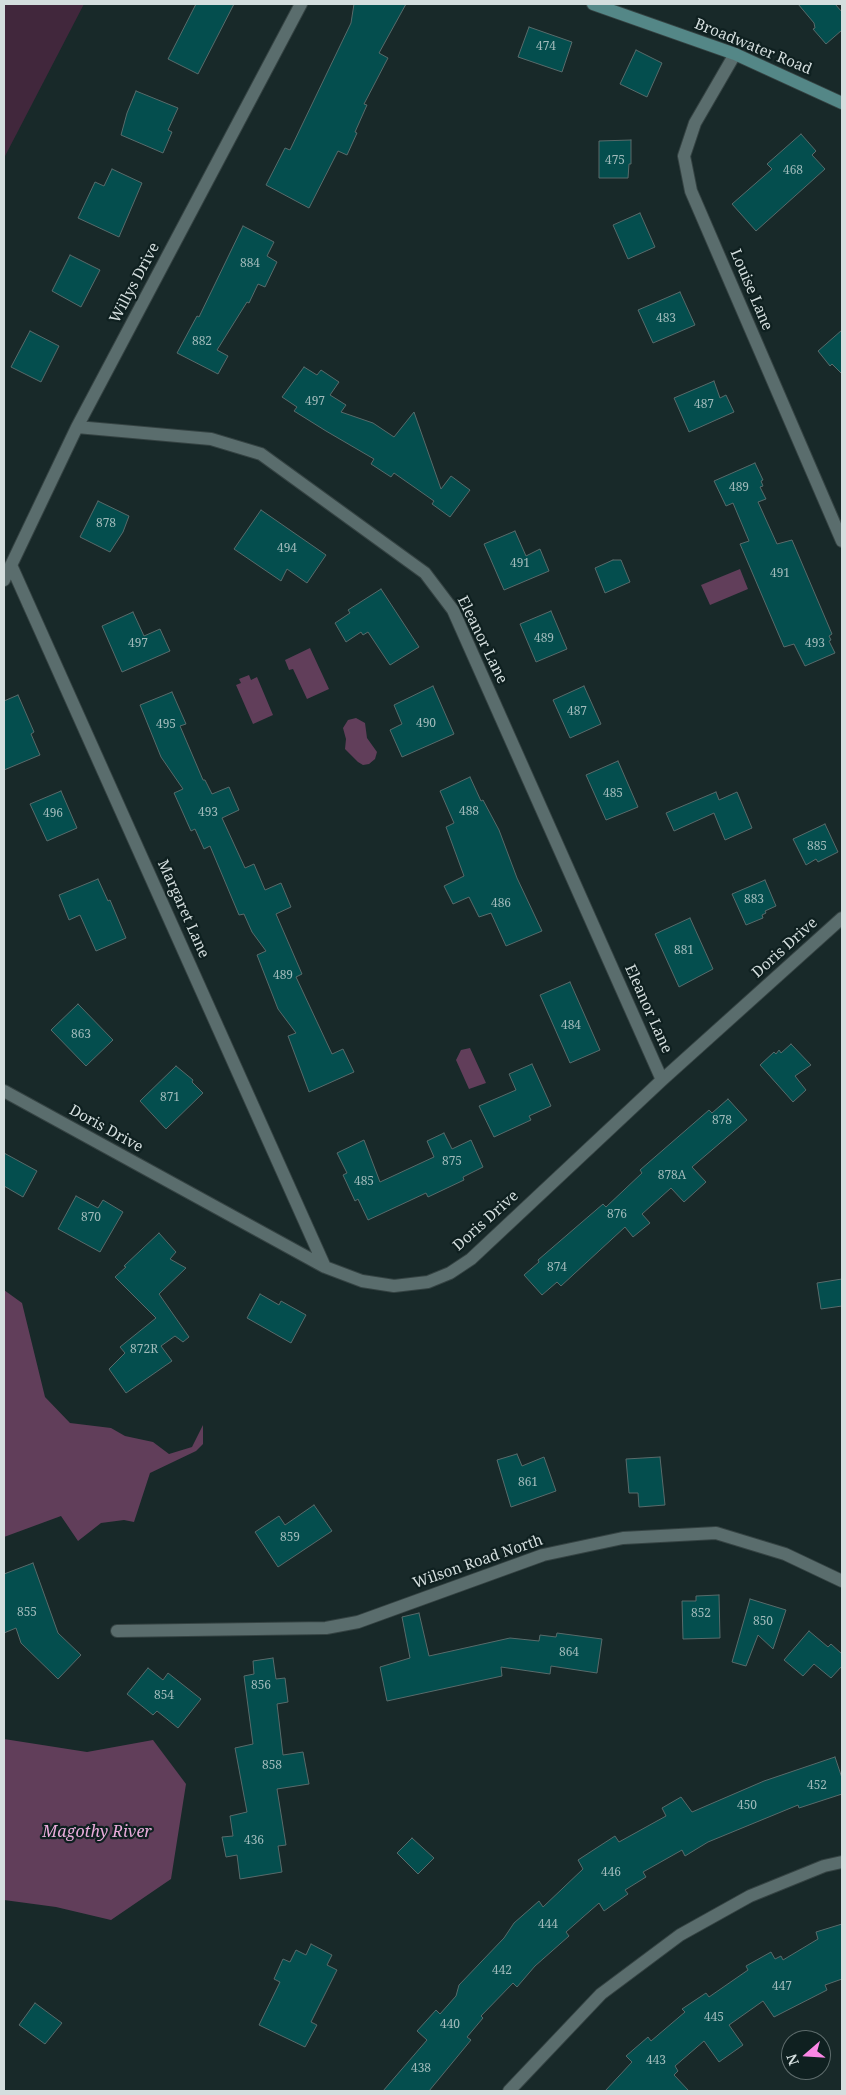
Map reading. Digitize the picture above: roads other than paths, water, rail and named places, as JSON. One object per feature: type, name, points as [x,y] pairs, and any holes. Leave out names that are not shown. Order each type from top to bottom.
[{"type":"street","name":"Willys Drive","points":[[4,580],[77,427],[301,4]]},
{"type":"street","name":"Broadwater Road","points":[[592,4],[736,54],[842,103]]},
{"type":"street","name":"Louise Lane","points":[[736,54],[695,123],[684,156],[691,191],[842,540]]},
{"type":"street","name":"Eleanor Lane","points":[[77,427],[211,439],[260,454],[425,573],[453,610],[662,1080]]},
{"type":"street","name":"Margaret Lane","points":[[11,565],[325,1266]]},
{"type":"street","name":"Doris Drive","points":[[4,1091],[325,1266],[362,1281],[394,1286],[428,1282],[450,1273],[471,1259],[662,1080],[842,918]]},
{"type":"street","name":"Wilson Road North","points":[[117,1631],[326,1628],[358,1622],[543,1555],[623,1538],[716,1533],[784,1554],[842,1581]]},
{"type":"street","points":[[509,2091],[601,1994],[680,1935],[750,1896],[824,1866],[842,1862]]},
{"type":"water","points":[[740,569],[748,589],[710,605],[701,585]]},
{"type":"water","points":[[310,648],[329,689],[307,699],[293,669],[289,670],[285,660]]},
{"type":"water","points":[[249,675],[251,680],[257,677],[273,715],[253,724],[236,685],[241,683],[239,679]]},
{"type":"water","points":[[356,718],[365,723],[367,738],[377,752],[375,759],[369,764],[363,765],[358,762],[345,749],[346,739],[343,728],[348,720]]},
{"type":"water","points":[[470,1048],[486,1083],[469,1089],[456,1060],[461,1050]]},
{"type":"water","points":[[4,1290],[22,1303],[45,1397],[70,1423],[111,1428],[125,1436],[153,1442],[169,1454],[192,1447],[203,1425],[203,1444],[196,1451],[150,1473],[134,1522],[124,1520],[101,1523],[78,1541],[61,1516],[4,1537]]},
{"type":"water","name":"Magothy River","points":[[4,1739],[87,1752],[153,1740],[186,1784],[171,1879],[111,1920],[56,1907],[4,1900]]}]
